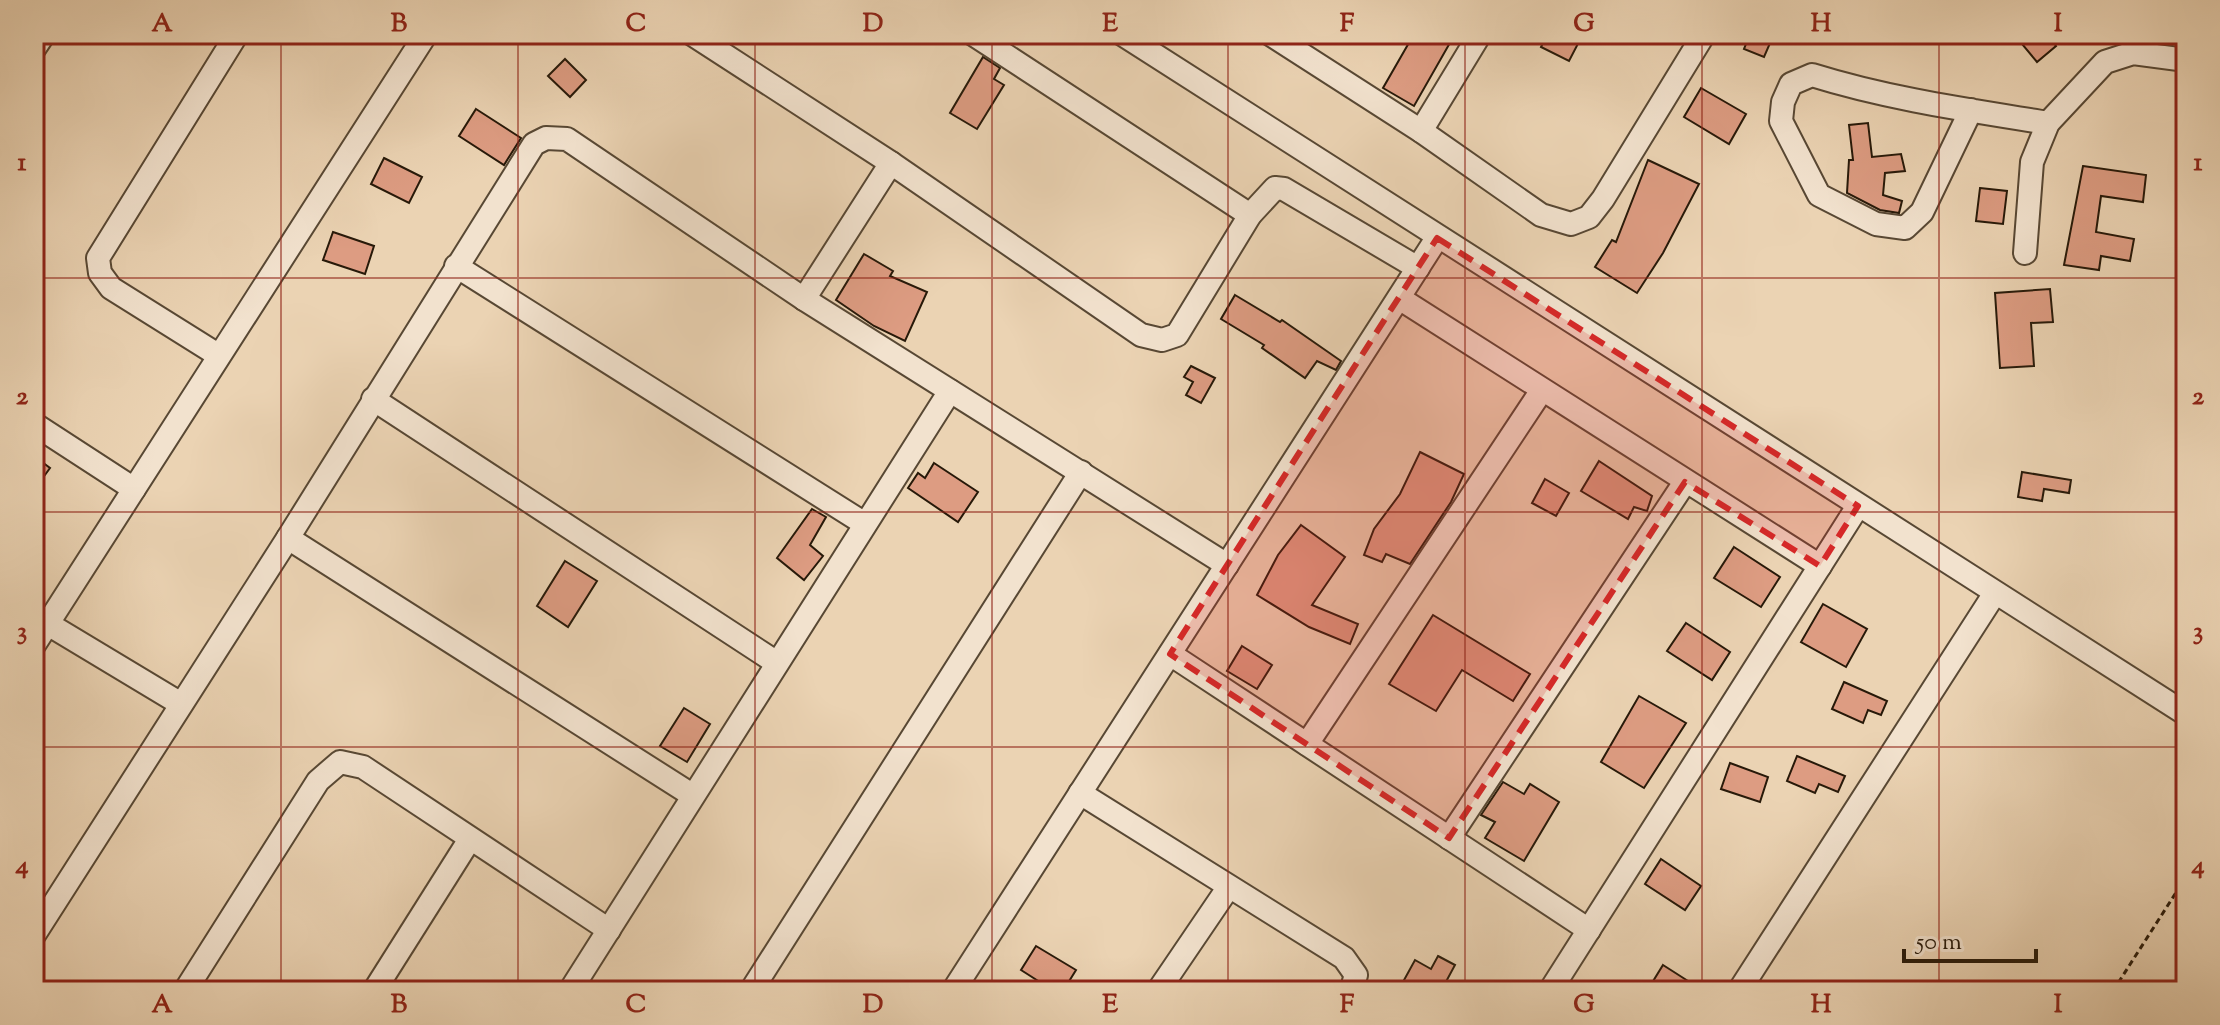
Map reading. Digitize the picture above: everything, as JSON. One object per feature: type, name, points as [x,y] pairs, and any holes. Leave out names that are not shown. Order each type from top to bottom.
[{"type":"street","points":[[34,49],[44,34]]},
{"type":"street","points":[[218,355],[111,288],[100,273],[98,258],[237,34]]},
{"type":"street","points":[[34,645],[426,34]]},
{"type":"street","points":[[692,34],[891,163],[1141,335],[1162,340],[1177,335],[1250,215],[1268,192],[1284,189],[1418,268]]},
{"type":"street","points":[[973,34],[1250,215]]},
{"type":"street","points":[[1122,34],[2186,714]]},
{"type":"street","points":[[1270,34],[1421,131],[1541,215],[1571,224],[1589,217],[1603,199],[1704,34]]},
{"type":"street","points":[[1421,131],[1480,34]]},
{"type":"street","points":[[2025,253],[2032,162],[2048,123],[2105,62],[2133,53],[2186,60]]},
{"type":"street","points":[[1971,110],[1922,212],[1905,228],[1876,224],[1819,195],[1781,121],[1783,102],[1791,84],[1812,75],[1877,95],[1971,110],[2048,123]]},
{"type":"street","points":[[34,935],[288,538],[534,144],[546,138],[567,139],[804,299],[1227,565]]},
{"type":"street","points":[[804,299],[891,163]]},
{"type":"street","points":[[953,991],[1437,238]]},
{"type":"street","points":[[456,266],[865,524]]},
{"type":"street","points":[[1399,298],[1820,566]]},
{"type":"street","points":[[1307,744],[1542,390]]},
{"type":"street","points":[[570,991],[950,391]]},
{"type":"street","points":[[373,399],[777,663]]},
{"type":"street","points":[[34,424],[134,489]]},
{"type":"street","points":[[751,991],[1081,472]]},
{"type":"street","points":[[1449,838],[1685,482]]},
{"type":"street","points":[[1550,991],[1858,506]]},
{"type":"street","points":[[288,538],[692,795]]},
{"type":"street","points":[[1739,991],[1995,593]]},
{"type":"street","points":[[48,624],[181,704]]},
{"type":"street","points":[[1170,654],[1589,930]]},
{"type":"street","points":[[185,991],[318,781],[340,762],[363,767],[609,930]]},
{"type":"street","points":[[1080,793],[1344,958],[1356,975],[1351,991]]},
{"type":"street","points":[[374,991],[470,839]]},
{"type":"street","points":[[1158,991],[1228,888]]},
{"type":"path","points":[[2113,991],[2177,891],[2186,856]]},
{"type":"highlighted area","points":[[1437,238],[1858,506],[1820,566],[1685,482],[1449,838],[1170,654]]},
{"type":"building","points":[[1414,34],[1455,34],[1414,106],[1383,88]]},
{"type":"building","points":[[1547,34],[1583,34],[1569,61],[1541,47]]},
{"type":"building","points":[[1750,34],[1774,34],[1764,57],[1744,49]]},
{"type":"building","points":[[2035,34],[2047,34],[2056,46],[2037,62],[2022,44]]},
{"type":"building","points":[[983,57],[1000,68],[994,79],[1004,85],[977,129],[950,113]]},
{"type":"building","points":[[565,59],[586,80],[570,97],[548,76]]},
{"type":"building","points":[[1701,88],[1746,114],[1729,144],[1684,117]]},
{"type":"building","points":[[476,109],[521,138],[504,165],[459,136]]},
{"type":"building","points":[[1868,123],[1872,157],[1901,154],[1905,171],[1885,173],[1883,195],[1902,201],[1899,213],[1880,210],[1847,193],[1849,160],[1853,160],[1849,125]]},
{"type":"building","points":[[384,158],[422,177],[409,203],[371,184]]},
{"type":"building","points":[[1648,160],[1699,184],[1663,253],[1637,293],[1595,267],[1612,240],[1616,242]]},
{"type":"building","points":[[2083,166],[2146,175],[2143,202],[2101,196],[2096,232],[2134,239],[2130,261],[2101,256],[2099,270],[2064,265]]},
{"type":"building","points":[[1980,188],[2007,191],[2003,224],[1976,221]]},
{"type":"building","points":[[333,232],[374,246],[365,274],[323,260]]},
{"type":"building","points":[[864,254],[893,271],[890,276],[927,292],[905,341],[874,326],[836,300]]},
{"type":"building","points":[[2050,289],[2053,322],[2031,323],[2034,366],[2000,368],[1995,293]]},
{"type":"building","points":[[1235,295],[1280,322],[1282,320],[1341,361],[1336,370],[1317,361],[1305,378],[1262,348],[1264,345],[1221,319]]},
{"type":"building","points":[[1191,366],[1215,378],[1201,403],[1186,395],[1193,382],[1184,377]]},
{"type":"building","points":[[1420,452],[1464,474],[1451,502],[1410,564],[1386,554],[1382,562],[1364,555],[1374,529],[1400,494]]},
{"type":"building","points":[[34,456],[50,468],[34,490]]},
{"type":"building","points":[[1599,461],[1652,496],[1647,511],[1634,507],[1628,519],[1581,491]]},
{"type":"building","points":[[934,463],[978,492],[958,522],[908,488],[918,473],[925,478]]},
{"type":"building","points":[[2022,472],[2071,480],[2069,493],[2044,489],[2042,501],[2018,497]]},
{"type":"building","points":[[1545,479],[1569,493],[1556,516],[1532,503]]},
{"type":"building","points":[[812,509],[826,517],[810,545],[823,556],[804,580],[777,558]]},
{"type":"building","points":[[1301,525],[1345,557],[1312,605],[1358,624],[1350,644],[1309,627],[1257,595],[1278,555]]},
{"type":"building","points":[[1734,547],[1780,577],[1761,607],[1714,578]]},
{"type":"building","points":[[565,561],[597,581],[568,627],[537,606]]},
{"type":"building","points":[[1823,604],[1867,629],[1846,667],[1801,642]]},
{"type":"building","points":[[1433,615],[1530,674],[1513,701],[1462,670],[1436,711],[1389,684]]},
{"type":"building","points":[[1686,623],[1730,652],[1712,680],[1667,651]]},
{"type":"building","points":[[1242,646],[1272,665],[1257,689],[1227,671]]},
{"type":"building","points":[[1844,682],[1887,701],[1881,715],[1868,710],[1863,723],[1832,709]]},
{"type":"building","points":[[1639,696],[1686,723],[1644,788],[1601,762]]},
{"type":"building","points":[[684,708],[710,724],[687,762],[660,746]]},
{"type":"building","points":[[1797,756],[1845,776],[1838,792],[1819,784],[1815,793],[1787,781]]},
{"type":"building","points":[[1730,763],[1768,777],[1760,802],[1721,789]]},
{"type":"building","points":[[1503,782],[1524,794],[1530,784],[1559,802],[1524,861],[1485,838],[1495,822],[1481,815]]},
{"type":"building","points":[[1661,859],[1701,886],[1685,910],[1645,884]]},
{"type":"building","points":[[1036,946],[1076,970],[1063,991],[1054,991],[1021,970]]},
{"type":"building","points":[[1438,956],[1455,965],[1441,991],[1398,991],[1415,960],[1431,969]]},
{"type":"building","points":[[1663,965],[1688,981],[1682,991],[1647,991]]}]
